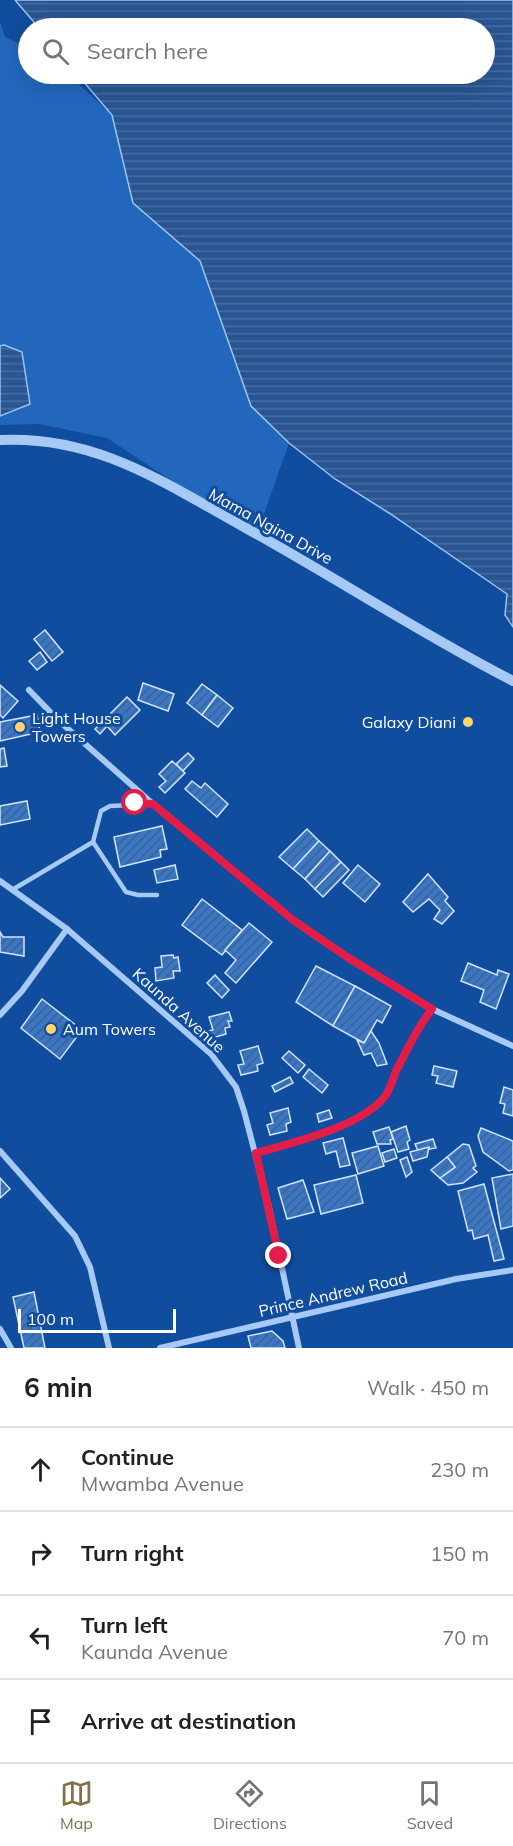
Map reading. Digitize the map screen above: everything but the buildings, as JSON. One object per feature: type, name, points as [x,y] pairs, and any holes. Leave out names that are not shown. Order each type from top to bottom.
[{"type":"street","name":"Mama Ngina Drive","points":[[0,440],[36,439],[73,445],[123,462],[362,594],[449,648],[513,681]]},
{"type":"street","points":[[29,690],[58,720],[153,804],[293,920],[347,957],[432,1009],[513,1046]]},
{"type":"street","name":"Kaunda Avenue","points":[[0,882],[67,930],[219,1063],[236,1087],[256,1153],[299,1348]]},
{"type":"street","points":[[0,1015],[22,991],[67,930]]},
{"type":"street","points":[[256,1153],[366,1114],[377,1105],[387,1093],[418,1027],[432,1009]]},
{"type":"street","points":[[0,1151],[75,1236],[90,1267],[110,1348]]},
{"type":"street","name":"Prince Andrew Road","points":[[160,1348],[456,1279],[513,1270]]},
{"type":"street","points":[[0,1329],[11,1348]]},
{"type":"lane","points":[[12,890],[93,842],[101,811],[110,806],[153,804]]},
{"type":"lane","points":[[93,842],[126,892],[138,895],[158,895]]},
{"type":"shaded area","points":[[15,0],[513,0],[513,627],[505,615],[507,594],[335,479],[289,443],[251,406],[200,261],[133,203],[112,115],[86,84],[495,84],[495,18],[30,18]]},
{"type":"shaded area","points":[[0,22],[5,37],[18,43],[18,84],[79,84],[112,115],[133,203],[200,261],[251,406],[289,443],[256,536],[107,438],[39,424],[0,425]]},
{"type":"shaded area","points":[[4,345],[22,352],[30,404],[0,416],[0,346]]},
{"type":"place","name":"Galaxy Diani","points":[[468,722]]},
{"type":"place","name":"Light House Towers","points":[[20,727]]},
{"type":"place","name":"Aum Towers","points":[[51,1029]]},
{"type":"route","points":[[135,803],[153,804],[224,860],[293,920],[374,975],[432,1009],[418,1027],[387,1093],[377,1105],[366,1114],[256,1153],[279,1256]]}]
